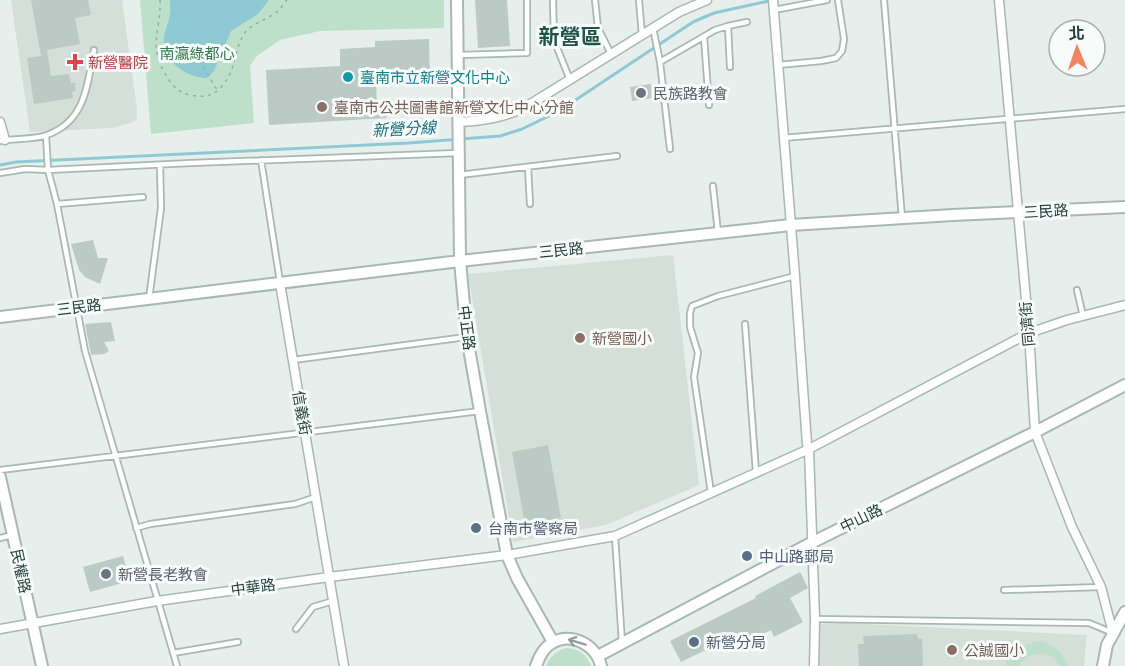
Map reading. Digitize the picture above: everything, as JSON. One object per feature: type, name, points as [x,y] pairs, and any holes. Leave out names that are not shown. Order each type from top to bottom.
[{"type":"street","name":"中正路","points":[[457,0],[460,261],[467,337],[507,555],[552,642]]},
{"type":"street","points":[[458,125],[507,116],[524,108],[642,35],[654,33],[679,12],[707,0]]},
{"type":"street","points":[[772,0],[809,449],[815,619],[814,666]]},
{"type":"street","name":"同濟街","points":[[999,0],[1029,333],[1035,432],[1072,527],[1101,587],[1113,633]]},
{"type":"street","points":[[0,122],[2,141]]},
{"type":"street","name":"三民路","points":[[0,317],[460,261],[791,225],[1125,207]]},
{"type":"street","name":"信義街","points":[[280,283],[344,666]]},
{"type":"street","name":"中華路","points":[[0,629],[157,601],[329,576],[507,555],[615,536],[809,449],[1029,333],[1125,305]]},
{"type":"street","name":"中山路","points":[[600,661],[622,643],[813,542],[1125,385]]},
{"type":"street","name":"民權路","points":[[0,477],[42,666]]},
{"type":"street","points":[[1103,666],[1107,645],[1125,612]]},
{"type":"street","points":[[536,666],[542,653],[552,642],[570,639],[587,644],[600,661]]},
{"type":"lane","points":[[458,55],[527,53],[527,0]]},
{"type":"lane","points":[[552,0],[554,40],[570,80]]},
{"type":"lane","points":[[596,0],[598,28],[611,54]]},
{"type":"lane","points":[[639,0],[642,35]]},
{"type":"lane","points":[[773,10],[827,0]]},
{"type":"lane","points":[[778,65],[836,58],[842,51],[844,39],[838,0]]},
{"type":"lane","points":[[884,0],[902,218]]},
{"type":"lane","points":[[660,62],[704,36],[728,26],[747,22]]},
{"type":"lane","points":[[728,26],[730,67]]},
{"type":"lane","points":[[654,33],[659,53],[670,149]]},
{"type":"lane","points":[[704,36],[709,105]]},
{"type":"lane","points":[[2,141],[46,136],[67,125],[76,115],[84,99],[94,50]]},
{"type":"lane","points":[[783,138],[1125,109]]},
{"type":"lane","points":[[46,136],[48,167],[85,351],[177,666]]},
{"type":"lane","points":[[0,172],[48,167],[160,165],[458,150]]},
{"type":"lane","points":[[459,175],[617,156]]},
{"type":"lane","name":"信義街","points":[[261,160],[280,283]]},
{"type":"lane","points":[[149,298],[161,208],[160,165]]},
{"type":"lane","points":[[528,167],[530,204]]},
{"type":"lane","points":[[713,186],[718,233]]},
{"type":"lane","points":[[57,204],[143,197]]},
{"type":"lane","points":[[711,493],[694,378],[698,353],[690,327],[690,313],[693,306],[718,296],[795,276]]},
{"type":"lane","points":[[1077,290],[1083,316]]},
{"type":"lane","points":[[745,324],[756,472]]},
{"type":"lane","points":[[293,360],[467,337]]},
{"type":"lane","points":[[0,470],[480,411]]},
{"type":"lane","points":[[136,528],[150,524],[295,504],[316,496]]},
{"type":"lane","points":[[0,538],[13,535]]},
{"type":"lane","points":[[615,536],[622,643]]},
{"type":"lane","points":[[1004,590],[1101,587]]},
{"type":"lane","points":[[296,629],[313,607],[333,601]]},
{"type":"lane","points":[[815,619],[1089,623],[1113,633]]},
{"type":"lane","points":[[173,653],[238,642]]},
{"type":"path","points":[[160,0],[155,49],[163,71],[176,89],[188,94],[209,96],[218,91],[232,72],[244,33],[278,11],[287,0]]},
{"type":"path","points":[[196,54],[218,91]]},
{"type":"shaded area","name":"新營醫院","points":[[11,0],[122,0],[137,109],[136,120],[112,128],[30,132]]},
{"type":"shaded area","name":"新營國小","points":[[673,255],[699,485],[606,525],[513,542],[468,274]]},
{"type":"shaded area","name":"公誠國小","points":[[846,623],[1087,635],[1084,666],[818,666],[820,624]]},
{"type":"green space","name":"南瀛綠都心","points":[[140,0],[444,0],[444,28],[320,31],[280,40],[257,56],[250,66],[254,123],[151,134]]},
{"type":"green space","points":[[1007,639],[1016,640],[1017,651],[1033,643],[1048,643],[1059,651],[1067,666],[1059,666],[1051,656],[1040,654],[1028,657],[1019,666],[1006,666]]},
{"type":"green space","points":[[566,648],[582,653],[591,666],[546,666],[554,654]]},
{"type":"water","points":[[170,0],[269,0],[258,14],[231,31],[214,71],[207,78],[183,71],[166,53],[164,37],[170,12]]},
{"type":"building","points":[[31,0],[88,0],[91,15],[75,18],[80,44],[47,50],[51,76],[69,74],[71,83],[75,83],[76,91],[72,92],[73,98],[34,104],[27,58],[41,56]]},
{"type":"building","points":[[475,0],[507,0],[510,46],[478,48]]},
{"type":"building","name":"臺南市立新營文化中心","points":[[429,39],[430,84],[376,84],[377,105],[385,105],[388,108],[389,113],[386,118],[269,125],[266,70],[340,66],[340,49],[375,47],[375,41]]},
{"type":"building","name":"民族路教會","points":[[651,84],[652,98],[632,101],[630,87]]},
{"type":"building","points":[[93,240],[98,258],[108,258],[100,284],[85,277],[79,270],[71,244]]},
{"type":"building","points":[[111,322],[115,341],[104,342],[109,351],[104,354],[91,355],[85,324]]},
{"type":"building","points":[[548,445],[561,518],[525,524],[512,452]]},
{"type":"building","name":"新營長老教會","points":[[123,556],[130,581],[90,592],[83,567]]},
{"type":"building","points":[[800,572],[808,588],[790,598],[803,622],[774,637],[771,630],[731,650],[726,640],[681,662],[670,641],[756,598],[755,596]]},
{"type":"building","points":[[917,634],[918,639],[922,639],[923,666],[859,666],[858,644],[864,644],[863,636]]},
{"type":"waterway","name":"新營分線","points":[[0,165],[16,162],[409,143],[500,136],[522,129],[571,103],[693,22],[714,13],[773,0]]},
{"type":"place","name":"新營醫院","points":[[75,62]]},
{"type":"place","name":"臺南市立新營文化中心","points":[[348,77]]},
{"type":"place","name":"民族路教會","points":[[641,93]]},
{"type":"place","name":"臺南市公共圖書館新營文化中心分館","points":[[322,107]]},
{"type":"place","name":"新營國小","points":[[580,338]]},
{"type":"place","name":"台南市警察局","points":[[476,528]]},
{"type":"place","name":"中山路郵局","points":[[747,556]]},
{"type":"place","name":"新營長老教會","points":[[106,574]]},
{"type":"place","name":"新營分局","points":[[694,642]]},
{"type":"place","name":"公誠國小","points":[[952,650]]},
{"type":"district","name":"新營區","points":[[570,36]]}]
